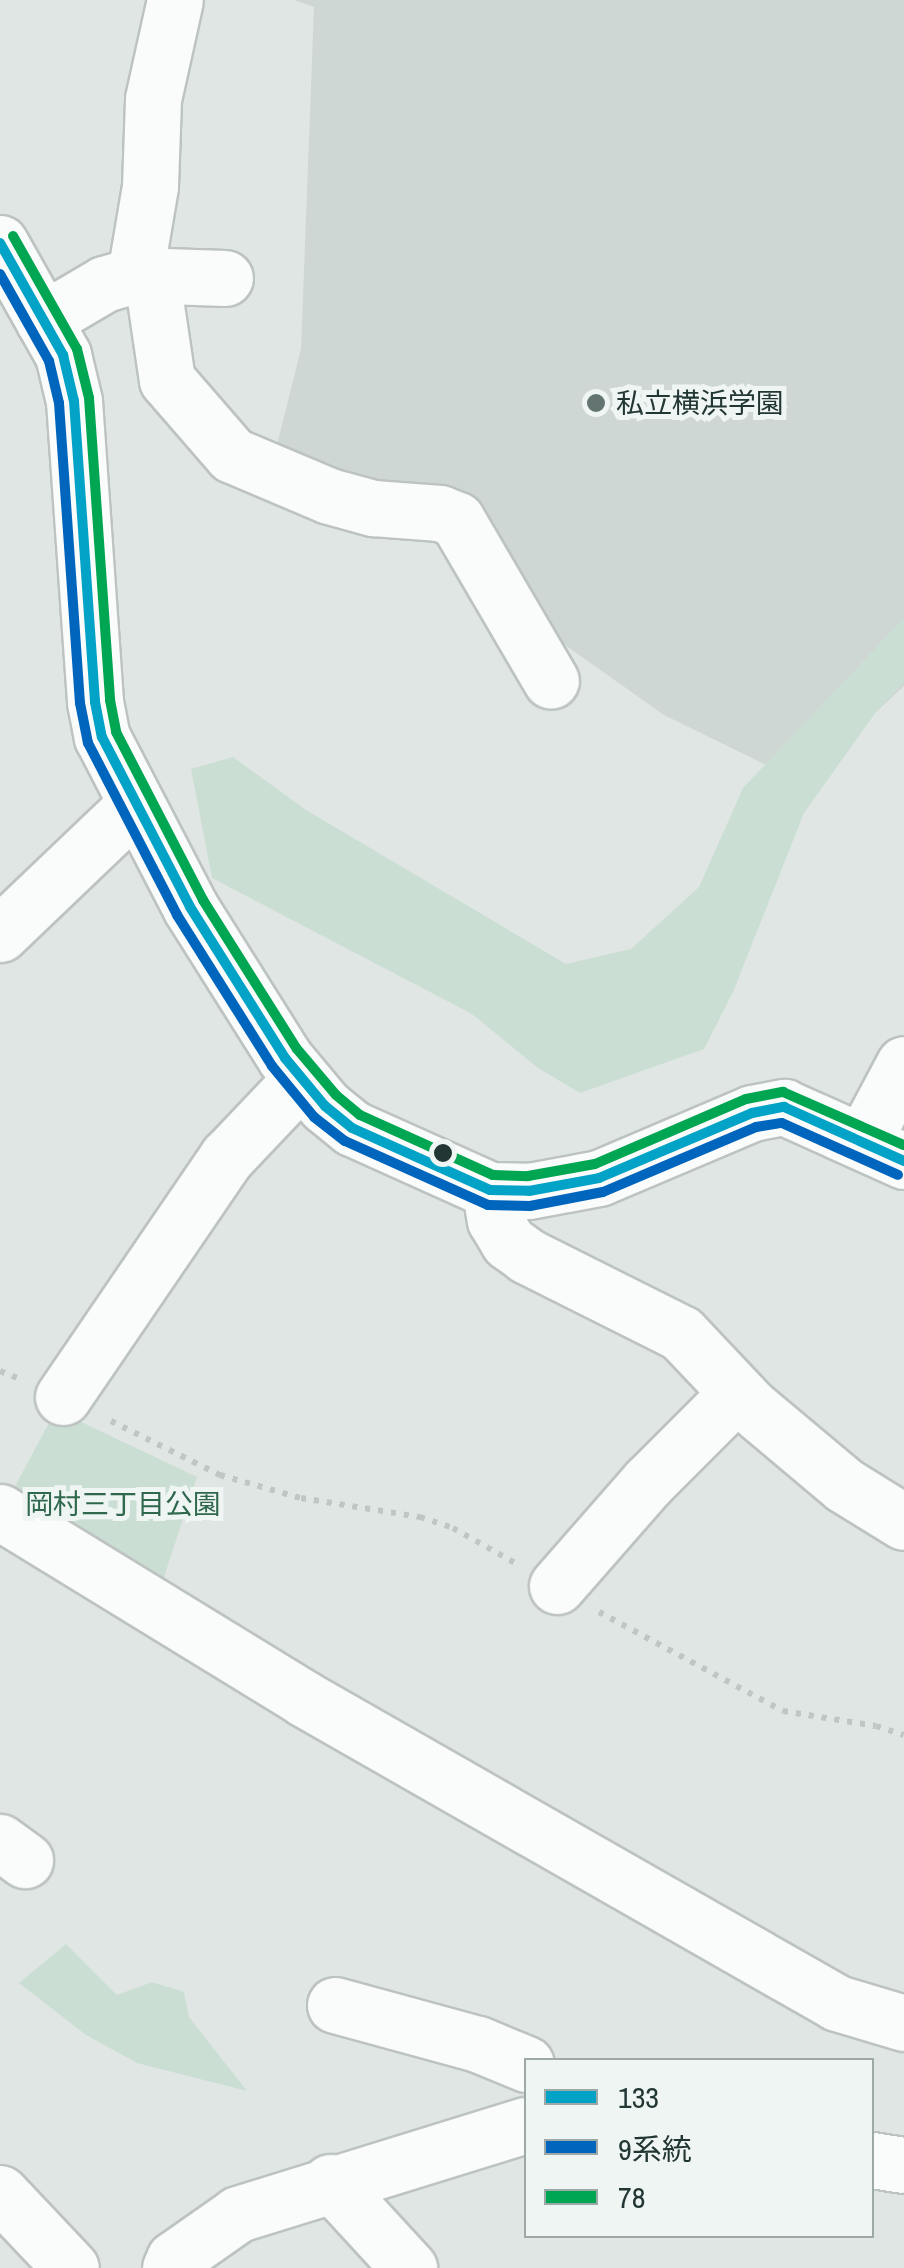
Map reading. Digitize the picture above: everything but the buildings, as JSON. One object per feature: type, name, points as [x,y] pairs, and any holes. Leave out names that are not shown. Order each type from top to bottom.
[{"type":"street","points":[[175,0],[154,99],[143,274],[167,380],[232,455],[330,496],[374,508],[440,512],[457,520],[552,681]]},
{"type":"street","points":[[0,243],[63,355],[74,401],[95,702],[102,738],[190,907],[300,1080],[352,1128],[490,1190],[529,1190],[599,1178],[752,1113],[784,1107],[884,1151],[904,1064]]},
{"type":"street","points":[[43,320],[104,284],[143,274],[225,278]]},
{"type":"street","points":[[0,934],[136,804]]},
{"type":"street","points":[[63,1397],[227,1158],[300,1080]]},
{"type":"street","points":[[490,1190],[495,1220],[508,1242],[527,1256],[681,1333],[737,1393],[844,1485],[904,1522]]},
{"type":"street","points":[[556,1586],[648,1482],[737,1393]]},
{"type":"street","points":[[0,1512],[303,1698],[837,2003],[904,2022]]},
{"type":"street","points":[[334,2005],[478,2044],[524,2063]]},
{"type":"street","points":[[170,2268],[174,2260],[238,2214],[330,2182],[524,2126]]},
{"type":"street","points":[[874,2160],[904,2165]]},
{"type":"street","points":[[330,2182],[409,2268]]},
{"type":"street","points":[[0,2193],[71,2268]]},
{"type":"path","points":[[0,1371],[63,1397],[220,1475],[302,1498],[420,1517],[453,1528],[644,1640],[783,1712],[876,1726],[904,1735]]},
{"type":"shaded area","name":"私立横浜学園","points":[[294,0],[904,0],[904,686],[801,782],[664,715],[555,638],[472,507],[274,457],[301,349],[314,7]]},
{"type":"green space","points":[[904,618],[904,682],[876,712],[804,813],[733,992],[704,1049],[580,1093],[538,1068],[472,1014],[212,878],[191,769],[233,757],[306,810],[566,964],[631,949],[699,887],[743,788]]},
{"type":"green space","name":"岡村三丁目公園","points":[[56,1410],[197,1477],[159,1592],[8,1499]]},
{"type":"green space","points":[[66,1944],[117,1995],[152,1982],[184,1992],[189,2017],[247,2091],[137,2063],[86,2035],[19,1983]]},
{"type":"transit line","name":"78","points":[[13,236],[77,349],[89,398],[110,700],[116,732],[203,900],[297,1049],[336,1095],[360,1115],[493,1175],[528,1176],[595,1164],[746,1099],[783,1092],[904,1145]]},
{"type":"transit line","name":"133","points":[[0,243],[63,355],[74,401],[95,702],[102,737],[190,907],[285,1058],[325,1106],[352,1128],[490,1190],[529,1191],[599,1178],[752,1113],[784,1107],[904,1161]]},
{"type":"transit line","name":"9系統","points":[[0,274],[49,361],[59,403],[80,703],[88,743],[177,915],[272,1066],[314,1117],[345,1141],[488,1205],[530,1206],[603,1192],[756,1127],[782,1123],[898,1175]]},
{"type":"place","name":"私立横浜学園","points":[[596,403]]}]
